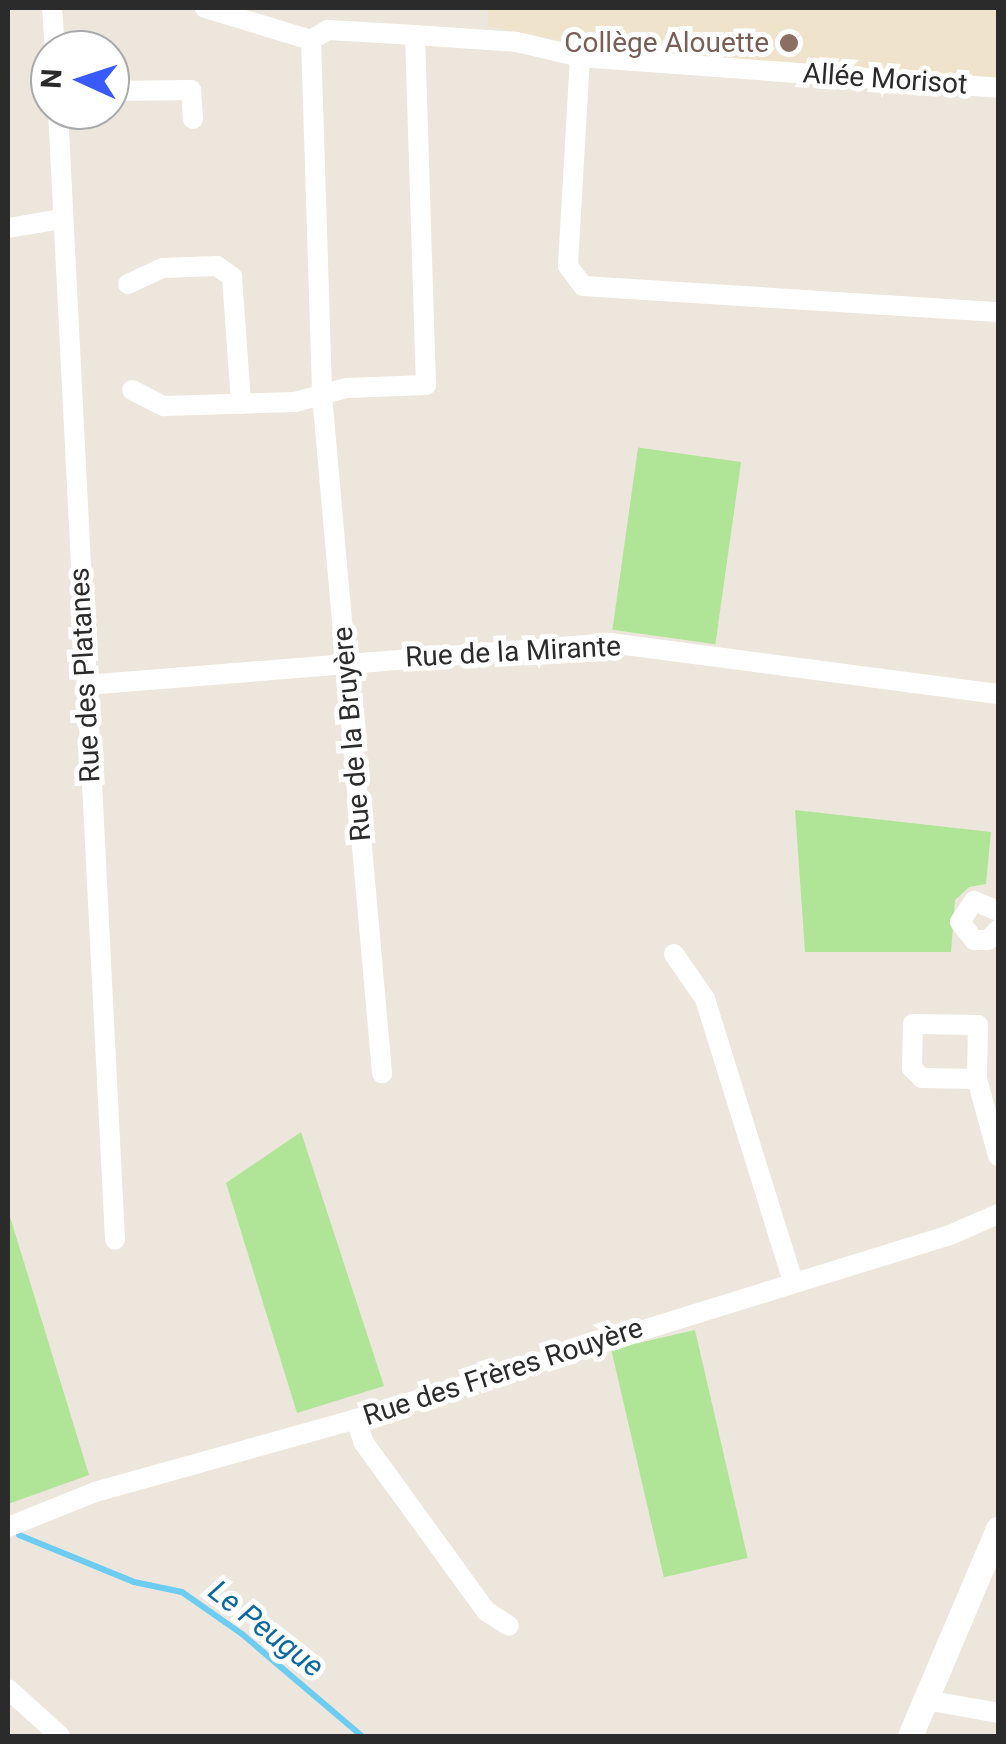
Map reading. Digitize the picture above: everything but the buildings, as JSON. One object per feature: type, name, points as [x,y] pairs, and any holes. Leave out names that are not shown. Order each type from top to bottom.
[{"type":"street","points":[[205,8],[311,40]]},
{"type":"street","name":"Allée Morisot","points":[[311,40],[328,30],[415,34],[517,42],[580,57],[998,88]]},
{"type":"street","points":[[132,390],[164,406],[241,404],[426,385],[415,34]]},
{"type":"street","name":"Rue de la Bruyère","points":[[311,40],[322,395],[382,1073]]},
{"type":"street","points":[[580,57],[568,266],[573,279],[613,290],[998,312]]},
{"type":"street","points":[[130,91],[191,90],[193,119]]},
{"type":"street","name":"Rue des Platanes","points":[[59,130],[115,1240]]},
{"type":"street","points":[[8,228],[62,219]]},
{"type":"street","points":[[128,284],[163,268],[218,266],[232,276],[241,404]]},
{"type":"street","name":"Rue de la Mirante","points":[[86,685],[346,661],[610,644],[998,694]]},
{"type":"street","points":[[997,934],[980,942],[966,935],[961,915],[981,900],[998,911]]},
{"type":"street","points":[[674,954],[705,999],[793,1282]]},
{"type":"street","points":[[977,1079],[998,1156]]},
{"type":"street","name":"Rue des Frères Rouyère","points":[[8,1527],[95,1492],[356,1419],[998,1214]]},
{"type":"street","points":[[356,1419],[364,1443],[486,1611],[509,1626]]},
{"type":"street","points":[[910,1736],[996,1544]]},
{"type":"street","points":[[8,1689],[60,1736]]},
{"type":"street","points":[[926,1700],[998,1713]]},
{"type":"shaded area","name":"Collège Alouette","points":[[488,8],[998,8],[998,77],[614,51],[488,26]]},
{"type":"green space","points":[[638,448],[741,462],[715,644],[612,630]]},
{"type":"green space","points":[[795,810],[991,832],[986,884],[969,887],[955,900],[951,952],[805,952]]},
{"type":"green space","points":[[301,1132],[384,1386],[297,1413],[226,1183]]},
{"type":"green space","points":[[8,1210],[89,1475],[8,1504]]},
{"type":"green space","points":[[695,1330],[748,1558],[664,1577],[611,1349]]},
{"type":"waterway","name":"Le Peugue","points":[[19,1535],[134,1582],[182,1592],[242,1634],[362,1736]]},
{"type":"place","name":"Collège Alouette","points":[[789,43]]}]
